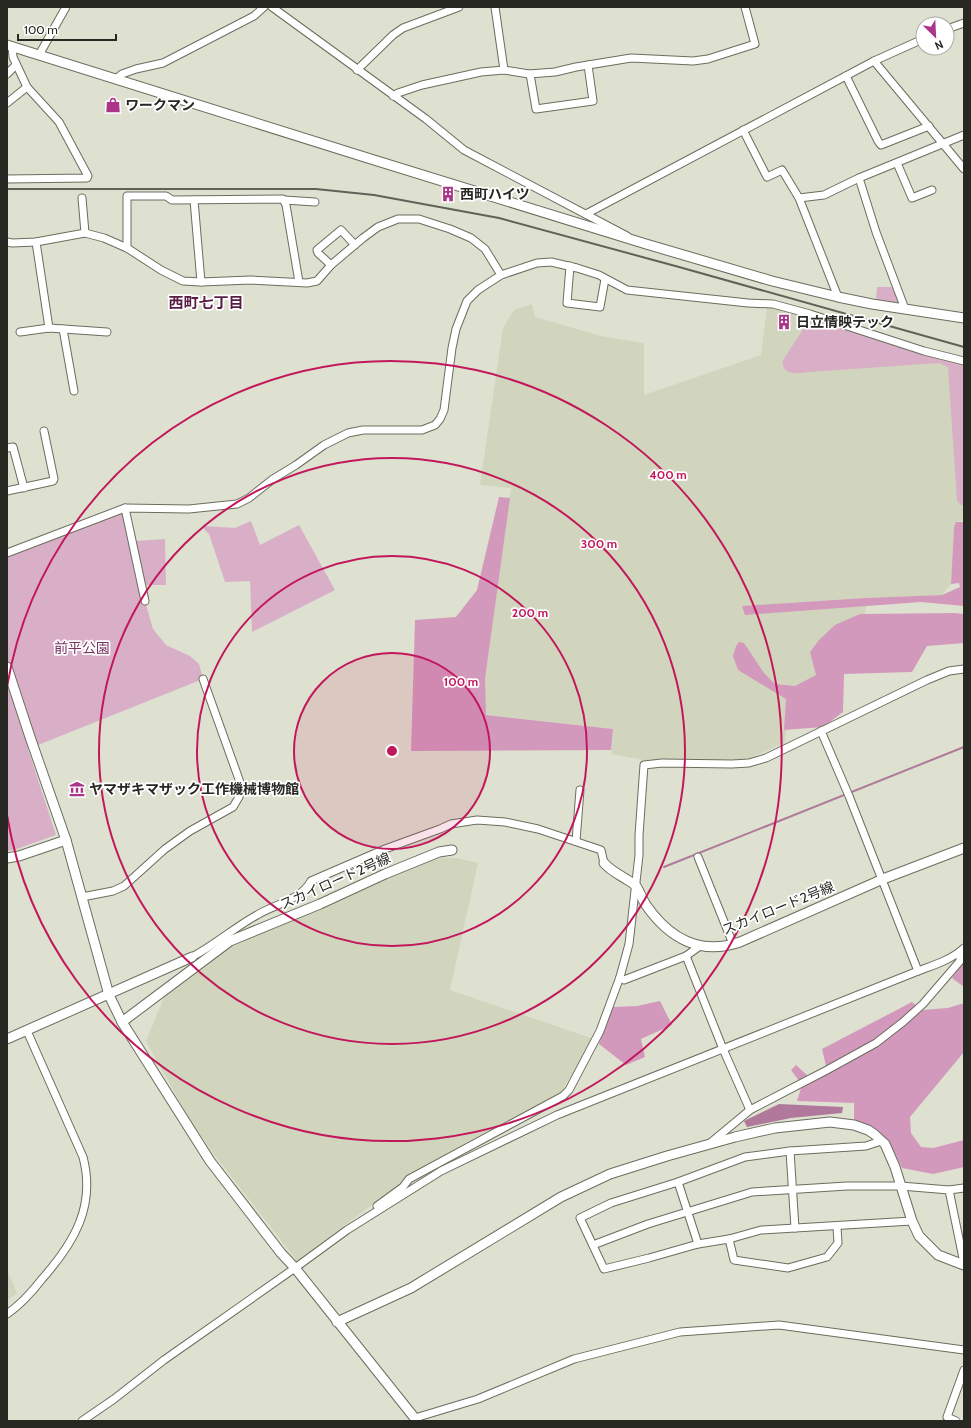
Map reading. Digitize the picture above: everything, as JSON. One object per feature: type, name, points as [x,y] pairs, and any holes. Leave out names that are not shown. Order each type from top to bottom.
[{"type":"street","points":[[39,55],[66,7]]},
{"type":"street","points":[[116,79],[122,74],[136,69],[164,63],[254,16],[264,7]]},
{"type":"street","points":[[272,7],[426,119],[464,150],[637,241]]},
{"type":"street","points":[[357,70],[393,35],[404,28],[459,7]]},
{"type":"street","points":[[495,7],[504,70]]},
{"type":"street","points":[[393,96],[398,92],[422,85],[481,72],[504,70],[530,74],[555,72],[631,58],[693,61],[708,59],[755,44],[745,7]]},
{"type":"street","points":[[586,214],[874,61],[915,43]]},
{"type":"street","points":[[9,46],[637,241],[772,281],[838,297],[964,318]]},
{"type":"street","points":[[7,179],[88,178],[59,122],[27,87],[16,65],[9,46]]},
{"type":"street","points":[[874,61],[964,169]]},
{"type":"street","points":[[7,74],[16,65]]},
{"type":"street","points":[[530,74],[536,108],[594,101],[588,65]]},
{"type":"street","points":[[846,76],[881,145],[928,126]]},
{"type":"street","points":[[7,102],[27,87]]},
{"type":"street","points":[[743,130],[767,177],[782,170],[799,198],[838,297]]},
{"type":"street","points":[[799,198],[824,195],[859,178],[964,135]]},
{"type":"street","points":[[897,163],[912,198],[932,190]]},
{"type":"street","points":[[859,178],[876,232],[905,309]]},
{"type":"street","points":[[127,248],[127,196],[166,196],[172,200],[284,200],[315,202]]},
{"type":"street","points":[[82,198],[85,233]]},
{"type":"street","points":[[194,200],[201,282]]},
{"type":"street","points":[[284,200],[299,282]]},
{"type":"street","points":[[7,242],[36,242],[85,233],[104,238],[127,248],[161,270],[183,281],[201,282],[251,280],[307,283],[317,281],[331,265],[378,227],[398,219],[418,219],[450,229],[471,238],[485,249],[501,275]]},
{"type":"street","points":[[331,265],[318,253],[317,250],[341,230],[355,245]]},
{"type":"street","points":[[36,242],[49,328]]},
{"type":"street","points":[[7,553],[125,508],[189,509],[238,504],[249,498],[324,445],[348,433],[363,430],[422,430],[435,425],[440,419],[444,410],[456,329],[467,301],[478,290],[501,275],[537,263],[551,262],[570,266],[605,279],[627,290],[748,303],[773,304],[824,318],[924,351],[964,361]]},
{"type":"street","points":[[570,266],[567,303],[600,307],[605,279]]},
{"type":"street","points":[[20,332],[49,328],[107,332]]},
{"type":"street","points":[[63,329],[74,391]]},
{"type":"street","points":[[7,491],[53,481],[54,479],[44,431]]},
{"type":"street","points":[[7,448],[13,447],[24,488]]},
{"type":"street","points":[[125,508],[145,601]]},
{"type":"street","points":[[7,667],[66,840],[109,995],[122,1022],[210,1161],[281,1253],[295,1268],[416,1420],[478,1399],[574,1359],[680,1332],[779,1324],[964,1350]]},
{"type":"street","points":[[354,1225],[365,1214],[403,1187],[410,1179],[563,1096],[569,1090],[600,1031],[620,977],[630,944],[639,855],[644,765],[662,763],[732,764],[749,763],[766,758],[821,730],[927,680],[949,671],[964,668]]},
{"type":"street","points":[[82,897],[113,891],[124,886],[166,849],[190,831],[233,807],[239,797],[241,785],[203,679]]},
{"type":"street","points":[[821,730],[883,879],[918,971]]},
{"type":"street","points":[[576,841],[580,790]]},
{"type":"street","points":[[7,1039],[192,957],[258,914],[280,905],[307,889],[311,881],[384,849],[451,824],[476,820],[506,822],[538,829],[601,850],[604,863]]},
{"type":"street","points":[[7,858],[19,856],[66,840]]},
{"type":"street","name":"スカイロード2号線","points":[[604,863],[611,870],[635,886],[645,904],[658,921],[676,936],[700,946],[708,947],[733,944],[883,879],[964,848]]},
{"type":"street","name":"スカイロード2号線","points":[[122,1022],[230,941],[320,904],[385,874],[439,852],[452,850]]},
{"type":"street","points":[[698,857],[733,944]]},
{"type":"street","points":[[620,977],[624,980],[686,956],[700,946]]},
{"type":"street","points":[[82,1421],[114,1399],[164,1360],[354,1225],[441,1171],[557,1115],[941,963],[962,950]]},
{"type":"street","points":[[707,1145],[750,1110],[876,1043],[923,1004],[960,961],[962,950]]},
{"type":"street","points":[[686,956],[723,1049],[750,1110]]},
{"type":"street","points":[[7,1314],[32,1292],[57,1263],[75,1234],[83,1214],[87,1190],[86,1170],[83,1157],[27,1031]]},
{"type":"street","points":[[337,1322],[411,1288],[561,1197],[610,1174],[735,1137],[775,1128],[830,1122],[854,1125],[874,1134],[885,1144],[896,1167],[912,1221],[919,1236],[938,1255],[964,1264]]},
{"type":"street","points":[[881,1141],[866,1146],[790,1151],[745,1157],[678,1182],[611,1203],[580,1218],[604,1269],[698,1244],[729,1239],[761,1230],[912,1221]]},
{"type":"street","points":[[790,1151],[795,1228]]},
{"type":"street","points":[[678,1182],[698,1244]]},
{"type":"street","points":[[593,1245],[648,1224],[752,1192],[847,1186],[901,1186],[949,1190],[964,1188]]},
{"type":"street","points":[[949,1190],[964,1264]]},
{"type":"street","points":[[729,1239],[734,1260],[788,1268],[827,1257],[838,1243],[837,1226]]},
{"type":"street","points":[[956,1421],[947,1417],[964,1370]]},
{"type":"shaded area","points":[[532,304],[535,317],[601,336],[644,343],[644,395],[761,355],[767,306],[786,310],[964,363],[964,520],[956,522],[954,527],[951,584],[942,595],[867,598],[865,615],[819,678],[791,692],[785,742],[750,759],[655,762],[611,754],[613,729],[485,715],[485,679],[511,488],[480,485],[503,328],[514,310]]},
{"type":"shaded area","points":[[499,497],[510,498],[485,679],[486,715],[613,729],[611,750],[411,751],[415,620],[456,617],[477,590]]},
{"type":"shaded area","points":[[956,522],[964,522],[964,606],[921,602],[745,615],[742,606],[942,595],[960,587],[959,583],[951,584],[954,527]]},
{"type":"shaded area","points":[[860,614],[964,614],[964,643],[927,646],[912,672],[844,674],[843,712],[823,727],[784,730],[786,699],[738,670],[733,656],[739,642],[744,643],[764,673],[775,684],[795,686],[816,675],[810,652],[819,640],[835,625]]},
{"type":"shaded area","points":[[435,858],[456,858],[478,863],[450,990],[594,1039],[560,1093],[405,1180],[297,1261],[216,1157],[191,1122],[146,1041],[166,993],[232,946],[312,912],[388,875]]},
{"type":"shaded area","points":[[964,962],[964,987],[952,978]]},
{"type":"shaded area","points":[[660,1001],[672,1025],[641,1039],[645,1057],[626,1065],[599,1044],[612,1007],[637,1006]]},
{"type":"shaded area","points":[[912,1002],[922,1010],[948,1008],[964,1003],[964,1052],[910,1117],[911,1133],[921,1147],[933,1148],[964,1140],[964,1167],[933,1174],[902,1168],[888,1140],[873,1127],[854,1121],[854,1103],[797,1101],[802,1085],[791,1070],[796,1065],[808,1076],[826,1066],[822,1049]]},
{"type":"shaded area","points":[[779,1104],[843,1107],[842,1113],[791,1118],[747,1127],[744,1121]]},
{"type":"shaded area","points":[[7,1270],[17,1293],[7,1301]]},
{"type":"green space","points":[[877,287],[895,287],[899,304],[876,300]]},
{"type":"green space","points":[[817,322],[964,363],[964,506],[957,501],[948,367],[939,363],[801,373],[788,372],[783,365],[783,360],[806,325],[810,326]]},
{"type":"green space","name":"前平公園","points":[[125,508],[145,601],[153,629],[166,645],[190,656],[199,664],[203,679],[28,749],[56,835],[14,850],[7,851],[7,556]]},
{"type":"green space","points":[[251,521],[260,545],[299,525],[335,590],[252,632],[250,581],[225,582],[209,534],[204,529],[204,526],[235,528]]},
{"type":"green space","points":[[165,539],[166,585],[143,585],[136,541]]},
{"type":"waterway","points":[[664,867],[964,747]]},
{"type":"railway","points":[[7,189],[316,189],[374,195],[499,218],[964,347]]},
{"type":"place","name":"ワークマン","points":[[113,105]]},
{"type":"place","name":"西町ハイツ","points":[[448,194]]},
{"type":"place","name":"日立情映テック","points":[[784,322]]},
{"type":"place","name":"ヤマザキマザック工作機械博物館","points":[[77,789]]},
{"type":"district","name":"西町七丁目","points":[[206,303]]}]
